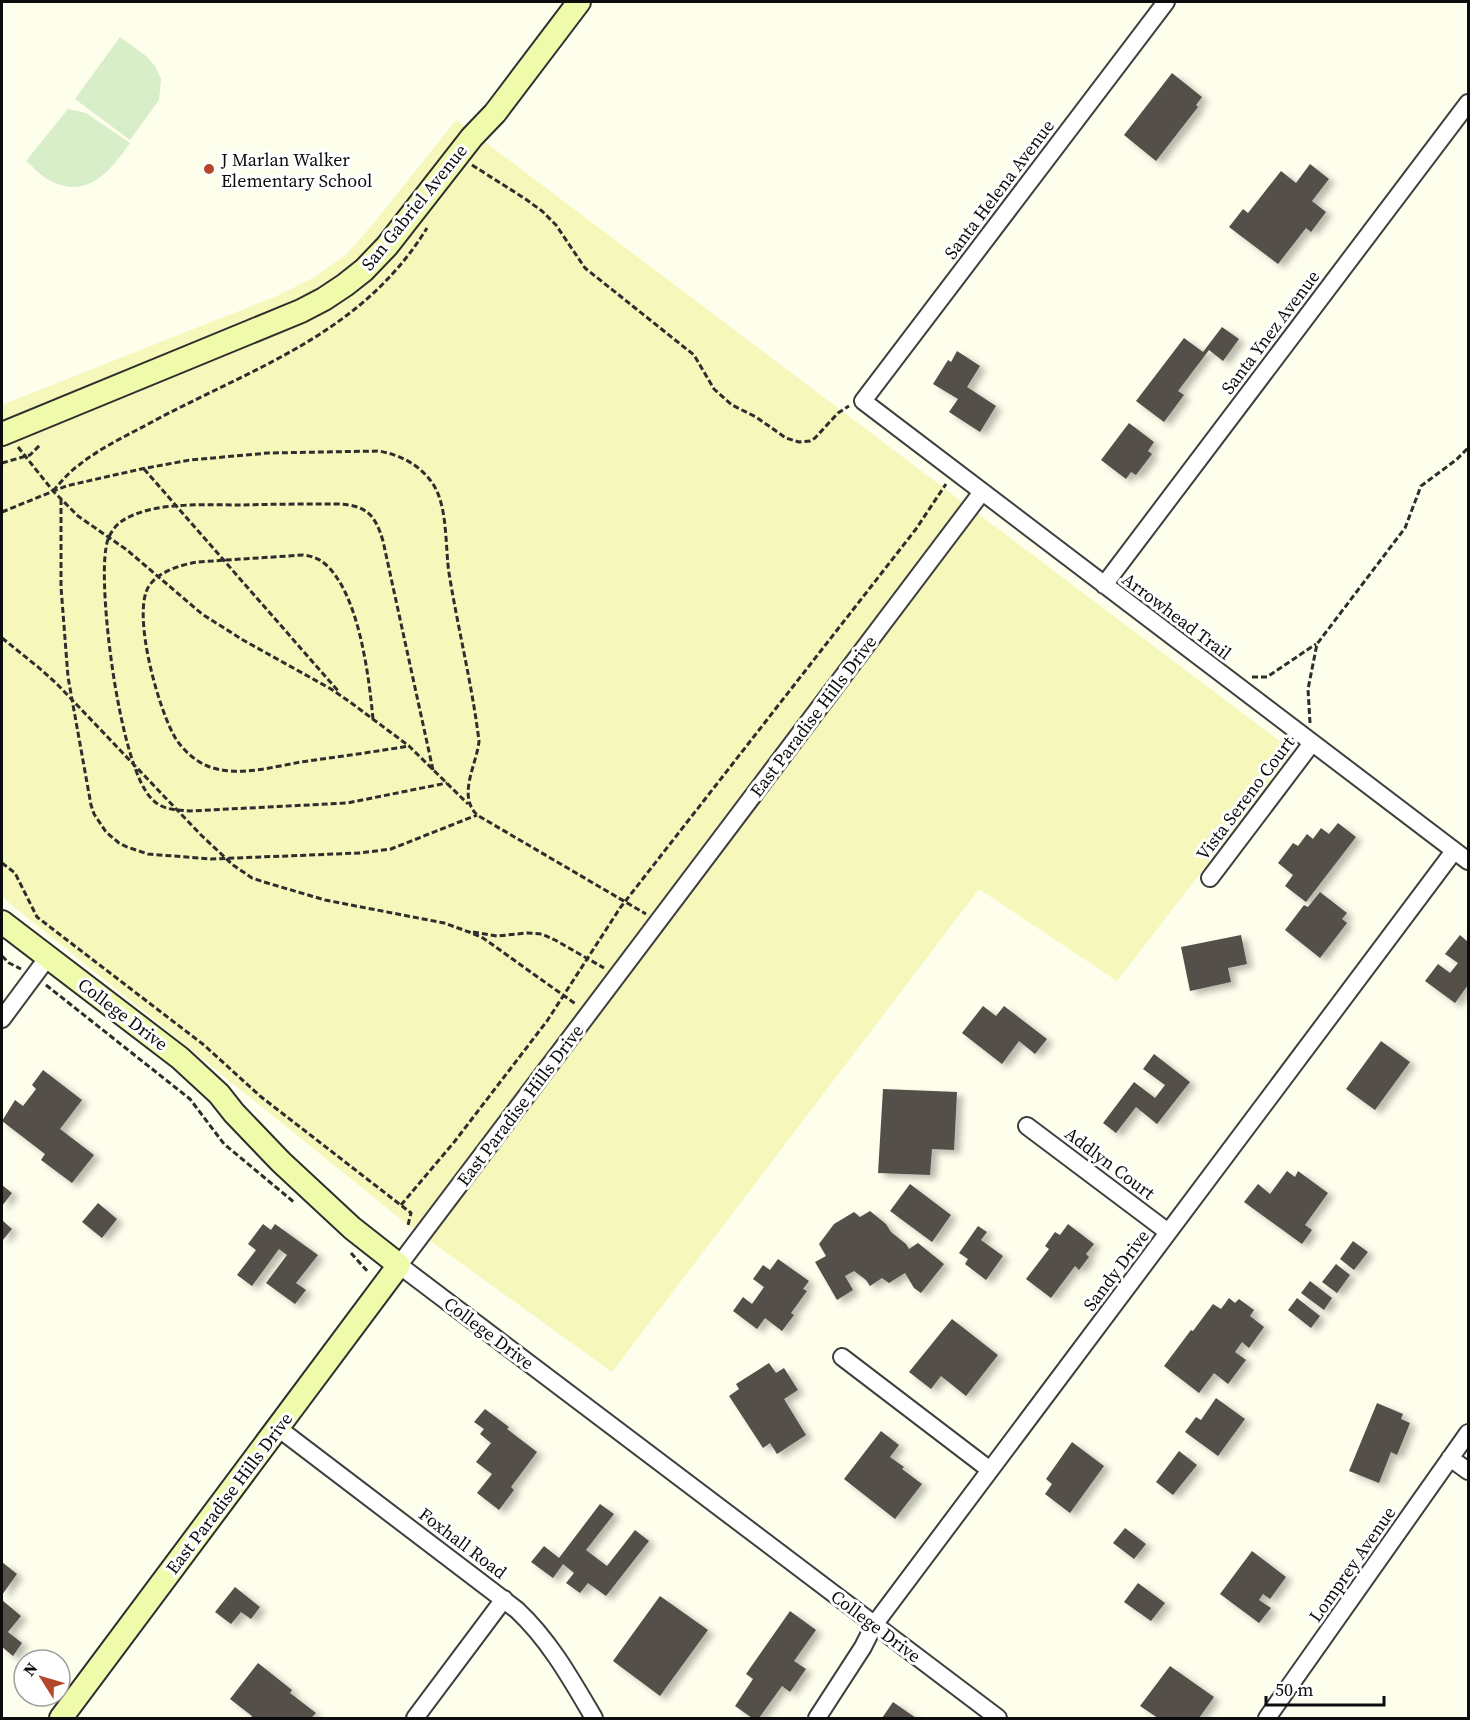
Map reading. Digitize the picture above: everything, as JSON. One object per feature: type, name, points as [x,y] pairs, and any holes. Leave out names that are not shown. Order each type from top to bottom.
[{"type":"main road","name":"San Gabriel Avenue","points":[[2,431],[324,300],[364,270],[387,246],[472,137],[495,113],[579,2]]},
{"type":"main road","name":"College Drive","points":[[2,922],[202,1076],[281,1162],[352,1227],[399,1265]]},
{"type":"main road","name":"East Paradise Hills Drive","points":[[61,1719],[399,1265]]},
{"type":"street","name":"Santa Helena Avenue","points":[[863,401],[1166,2]]},
{"type":"street","name":"Santa Ynez Avenue","points":[[1104,585],[1468,103]]},
{"type":"street","name":"Arrowhead Trail","points":[[863,401],[1468,861]]},
{"type":"street","name":"East Paradise Hills Drive","points":[[399,1265],[982,492]]},
{"type":"street","name":"Vista Sereno Court","points":[[1210,878],[1312,743]]},
{"type":"street","name":"Sandy Drive","points":[[817,1719],[874,1625],[1454,851]]},
{"type":"street","points":[[2,1019],[48,957]]},
{"type":"street","name":"Addlyn Court","points":[[1027,1126],[1168,1232]]},
{"type":"street","name":"College Drive","points":[[399,1265],[998,1719]]},
{"type":"street","points":[[842,1357],[990,1470]]},
{"type":"street","name":"Foxhall Road","points":[[278,1428],[504,1599],[531,1623],[559,1659],[594,1719]]},
{"type":"street","name":"Lomprey Avenue","points":[[1267,1719],[1468,1433]]},
{"type":"street","points":[[1450,1458],[1468,1471]]},
{"type":"street","points":[[415,1719],[504,1599]]},
{"type":"path","points":[[457,156],[542,211],[556,225],[589,273],[694,355],[718,393],[732,405],[756,417],[786,438],[799,442],[810,441],[843,408],[863,401]]},
{"type":"path","points":[[2,431],[53,491],[78,516],[109,538],[192,606],[243,640],[342,696],[409,746],[477,815],[658,921]]},
{"type":"path","points":[[2,463],[30,455],[40,445]]},
{"type":"path","points":[[1226,678],[1267,677],[1317,644],[1405,528],[1421,486],[1468,448]]},
{"type":"path","points":[[2,512],[66,486],[190,460],[268,453],[379,451],[399,456],[421,471],[433,484],[442,505],[449,572],[479,741],[468,787],[469,805]]},
{"type":"path","points":[[144,468],[342,696]]},
{"type":"path","points":[[401,1205],[462,1132],[547,1021],[625,902],[916,529],[951,477]]},
{"type":"path","points":[[61,499],[61,587],[71,698],[91,805],[100,824],[112,838],[127,847],[148,854],[178,857],[224,858],[360,853],[392,849],[477,815]]},
{"type":"path","points":[[433,770],[383,541],[372,516],[363,508],[352,505],[192,504],[153,510],[124,520],[114,528],[106,546],[104,562],[107,626],[121,716],[141,784],[152,799],[162,807],[190,811],[347,803],[447,783]]},
{"type":"path","points":[[374,720],[366,664],[356,622],[344,589],[328,567],[317,558],[303,555],[185,564],[152,581],[143,603],[151,669],[171,731],[195,760],[216,769],[247,770],[409,746]]},
{"type":"path","points":[[2,638],[71,698],[224,858],[252,878],[278,888],[325,900],[444,923],[483,938],[589,1014]]},
{"type":"path","points":[[1312,743],[1308,689],[1317,644]]},
{"type":"path","points":[[2,863],[15,873],[37,916],[204,1045],[260,1096],[411,1213],[408,1225]]},
{"type":"path","points":[[468,932],[497,936],[535,933],[549,937],[617,976]]},
{"type":"path","points":[[2,956],[9,963],[34,976],[190,1099],[224,1144],[297,1205]]},
{"type":"path","points":[[350,1251],[370,1275]]},
{"type":"sand","points":[[456,120],[1294,752],[1117,981],[979,889],[612,1372],[408,1225],[2,897],[2,405],[277,296],[313,278],[346,255]]},
{"type":"shaded area","points":[[120,37],[146,56],[155,66],[161,79],[159,100],[130,140],[75,99]]},
{"type":"shaded area","points":[[68,109],[86,113],[130,143],[105,173],[85,185],[73,187],[47,179],[26,161]]},
{"type":"building","points":[[1172,73],[1202,97],[1196,105],[1198,107],[1156,161],[1124,135]]},
{"type":"building","points":[[1310,164],[1329,179],[1312,201],[1326,212],[1311,232],[1306,228],[1278,264],[1229,227],[1243,209],[1248,213],[1281,171],[1296,183]]},
{"type":"building","points":[[1222,327],[1239,339],[1223,361],[1209,350],[1178,391],[1184,395],[1164,422],[1136,401],[1184,338],[1203,352]]},
{"type":"building","points":[[957,351],[980,366],[967,387],[996,406],[980,432],[949,412],[958,399],[933,384],[948,360],[951,362]]},
{"type":"building","points":[[1129,423],[1154,442],[1148,451],[1152,454],[1136,475],[1131,472],[1126,479],[1101,460]]},
{"type":"building","points":[[1338,823],[1356,837],[1306,902],[1285,886],[1293,875],[1278,863],[1293,843],[1298,846],[1307,834],[1313,839],[1321,828],[1329,834]]},
{"type":"building","points":[[1320,892],[1347,913],[1342,919],[1347,923],[1320,958],[1285,930],[1304,905],[1308,907]]},
{"type":"building","points":[[1241,935],[1247,964],[1228,968],[1231,982],[1190,991],[1181,947]]},
{"type":"building","points":[[1460,935],[1468,942],[1468,985],[1455,1003],[1425,981],[1438,964],[1450,973],[1458,963],[1445,954]]},
{"type":"building","points":[[983,1006],[996,1016],[1004,1006],[1047,1039],[1035,1054],[1019,1041],[1002,1064],[962,1033]]},
{"type":"building","points":[[1381,1041],[1410,1062],[1375,1110],[1346,1089]]},
{"type":"building","points":[[1154,1054],[1190,1082],[1157,1124],[1136,1107],[1116,1133],[1103,1123],[1134,1082],[1155,1098],[1165,1085],[1143,1069]]},
{"type":"building","points":[[43,1070],[82,1100],[60,1129],[94,1155],[72,1183],[41,1160],[45,1154],[2,1121],[15,1100],[23,1106],[36,1089],[32,1085]]},
{"type":"building","points":[[883,1089],[957,1092],[954,1150],[932,1149],[930,1175],[878,1173]]},
{"type":"building","points":[[1287,1171],[1295,1177],[1298,1171],[1328,1193],[1305,1225],[1312,1230],[1302,1244],[1244,1202],[1258,1184],[1270,1194]]},
{"type":"building","points":[[910,1184],[951,1215],[932,1242],[890,1211]]},
{"type":"building","points":[[2,1185],[12,1193],[2,1206]]},
{"type":"building","points":[[98,1203],[117,1219],[102,1238],[82,1222]]},
{"type":"building","points":[[870,1211],[886,1224],[909,1249],[918,1243],[944,1264],[921,1293],[914,1288],[905,1273],[889,1283],[882,1278],[870,1286],[854,1271],[845,1276],[853,1290],[837,1300],[815,1262],[826,1256],[819,1244],[834,1224],[854,1212],[860,1217]]},
{"type":"building","points":[[2,1220],[12,1229],[2,1241]]},
{"type":"building","points":[[263,1224],[271,1230],[275,1224],[318,1255],[296,1283],[306,1290],[295,1304],[266,1283],[287,1255],[279,1249],[252,1286],[237,1275],[256,1250],[248,1244]]},
{"type":"building","points":[[1068,1224],[1094,1244],[1086,1254],[1089,1257],[1079,1270],[1075,1266],[1051,1298],[1026,1279],[1049,1249],[1045,1246],[1055,1232],[1060,1235]]},
{"type":"building","points":[[978,1226],[987,1232],[981,1240],[1003,1256],[986,1280],[965,1264],[968,1259],[959,1253]]},
{"type":"building","points":[[1353,1241],[1368,1252],[1354,1270],[1340,1259]]},
{"type":"building","points":[[778,1259],[809,1281],[803,1289],[807,1291],[791,1313],[794,1315],[782,1331],[765,1318],[757,1329],[733,1311],[743,1297],[752,1304],[764,1287],[753,1279],[763,1265],[770,1270]]},
{"type":"building","points":[[1336,1264],[1350,1275],[1337,1293],[1322,1282]]},
{"type":"building","points":[[1310,1281],[1332,1298],[1324,1310],[1301,1293]]},
{"type":"building","points":[[1229,1298],[1235,1303],[1239,1299],[1254,1310],[1250,1316],[1264,1327],[1249,1348],[1242,1342],[1235,1352],[1246,1360],[1228,1384],[1214,1373],[1199,1393],[1164,1366],[1213,1304],[1221,1309]]},
{"type":"building","points":[[1297,1298],[1320,1316],[1311,1328],[1288,1310]]},
{"type":"building","points":[[952,1319],[998,1355],[966,1396],[941,1376],[931,1389],[909,1372]]},
{"type":"building","points":[[769,1363],[776,1373],[784,1368],[798,1390],[784,1399],[806,1435],[777,1454],[770,1443],[763,1448],[729,1396],[739,1389],[736,1384]]},
{"type":"building","points":[[1216,1398],[1245,1419],[1218,1456],[1185,1432],[1196,1417],[1201,1420]]},
{"type":"building","points":[[1377,1403],[1403,1414],[1401,1419],[1410,1423],[1397,1455],[1391,1452],[1379,1483],[1349,1471]]},
{"type":"building","points":[[485,1409],[537,1452],[511,1487],[514,1490],[499,1510],[477,1493],[492,1474],[476,1462],[491,1443],[480,1434],[484,1429],[474,1422]]},
{"type":"building","points":[[881,1431],[899,1445],[890,1457],[922,1484],[895,1519],[844,1479]]},
{"type":"building","points":[[1072,1442],[1104,1466],[1070,1513],[1045,1494],[1052,1484],[1046,1479]]},
{"type":"building","points":[[1179,1451],[1197,1465],[1173,1495],[1156,1482]]},
{"type":"building","points":[[600,1504],[614,1514],[586,1550],[607,1566],[635,1530],[649,1541],[606,1596],[588,1583],[580,1593],[566,1583],[574,1573],[563,1564],[553,1578],[531,1562],[544,1546],[559,1558]]},
{"type":"building","points":[[1125,1528],[1146,1544],[1134,1559],[1113,1543]]},
{"type":"building","points":[[1252,1551],[1286,1577],[1270,1599],[1263,1594],[1259,1600],[1271,1608],[1259,1623],[1220,1594]]},
{"type":"building","points":[[2,1562],[17,1574],[2,1595]]},
{"type":"building","points":[[1138,1583],[1165,1603],[1151,1621],[1124,1602]]},
{"type":"building","points":[[235,1587],[260,1607],[251,1619],[241,1612],[231,1624],[215,1612]]},
{"type":"building","points":[[660,1596],[708,1630],[660,1696],[613,1661]]},
{"type":"building","points":[[2,1600],[21,1616],[8,1632],[22,1643],[19,1648],[12,1648],[12,1655],[2,1647]]},
{"type":"building","points":[[790,1611],[816,1630],[794,1661],[806,1669],[790,1692],[782,1686],[759,1718],[752,1718],[735,1706],[753,1679],[746,1674]]},
{"type":"building","points":[[258,1663],[292,1690],[290,1693],[316,1713],[311,1718],[251,1718],[252,1716],[230,1699]]},
{"type":"building","points":[[1170,1666],[1214,1697],[1199,1718],[1158,1718],[1140,1706]]},
{"type":"building","points":[[893,1702],[916,1718],[882,1718]]},
{"type":"place","name":"J Marlan Walker Elementary School","points":[[209,169]]}]
